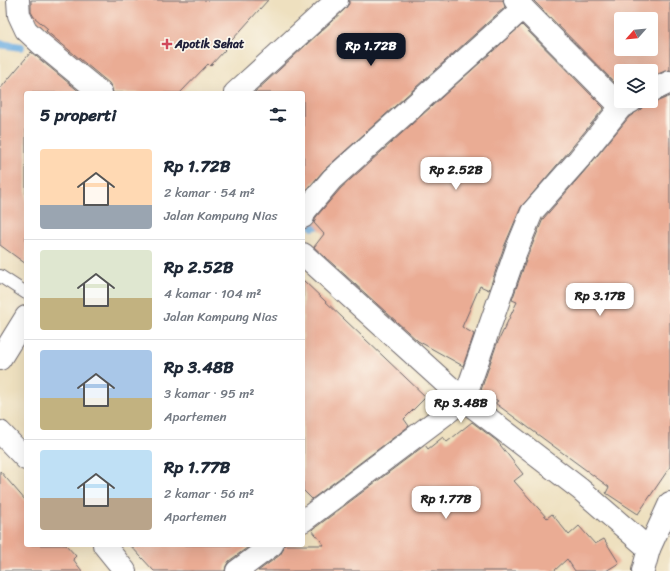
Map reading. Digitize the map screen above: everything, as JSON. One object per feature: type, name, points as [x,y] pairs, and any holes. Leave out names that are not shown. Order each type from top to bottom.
[{"type":"street","points":[[18,0],[19,15],[26,30],[99,91]]},
{"type":"street","points":[[237,91],[337,0]]},
{"type":"street","points":[[305,211],[332,179],[519,4],[614,93]]},
{"type":"street","points":[[658,88],[670,82]]},
{"type":"street","points":[[305,519],[464,400],[516,251],[532,212],[580,159],[623,108]]},
{"type":"street","points":[[305,256],[464,400],[580,488],[649,549]]},
{"type":"street","points":[[0,359],[24,320]]},
{"type":"street","points":[[0,432],[24,457]]},
{"type":"street","points":[[643,571],[649,549],[670,503]]},
{"type":"street","points":[[106,547],[125,571]]},
{"type":"street","points":[[237,571],[269,547]]},
{"type":"lane","points":[[0,276],[24,291]]},
{"type":"building","points":[[31,0],[268,0],[210,66],[208,64],[182,91],[113,91],[109,83],[46,31],[48,29],[34,17],[31,12]]},
{"type":"building","points":[[349,0],[503,0],[505,7],[324,170],[305,192],[305,91],[256,91],[349,4]]},
{"type":"building","points":[[533,0],[670,0],[670,70],[658,74],[658,64],[614,64],[614,82]]},
{"type":"building","points":[[522,25],[604,108],[521,207],[504,247],[489,290],[480,286],[462,327],[474,334],[463,366],[418,341],[314,247],[324,234],[314,223],[316,217],[341,188]]},
{"type":"building","points":[[31,52],[79,91],[24,91],[24,263],[0,245],[0,89]]},
{"type":"building","points":[[670,96],[670,467],[638,514],[606,493],[609,487],[495,403],[498,401],[481,390],[496,346],[517,302],[512,300],[543,219],[629,117],[642,108],[658,108],[658,101]]},
{"type":"building","points":[[305,282],[426,397],[404,419],[409,426],[312,499],[305,492]]},
{"type":"building","points":[[472,422],[497,441],[523,474],[514,481],[547,518],[552,514],[569,535],[579,526],[595,544],[604,539],[619,563],[606,571],[575,571],[567,559],[554,571],[258,571],[280,555],[284,547],[324,545],[312,530],[425,445],[428,449],[443,437],[447,442]]},
{"type":"building","points":[[0,471],[24,499],[24,547],[68,547],[76,556],[73,559],[82,571],[0,571]]},
{"type":"building","points":[[132,547],[248,547],[229,561],[225,571],[154,571]]},
{"type":"waterway","points":[[0,44],[21,47]]},
{"type":"waterway","points":[[313,227],[327,223]]},
{"type":"place","name":"Apotik Sehat","points":[[167,44]]}]
